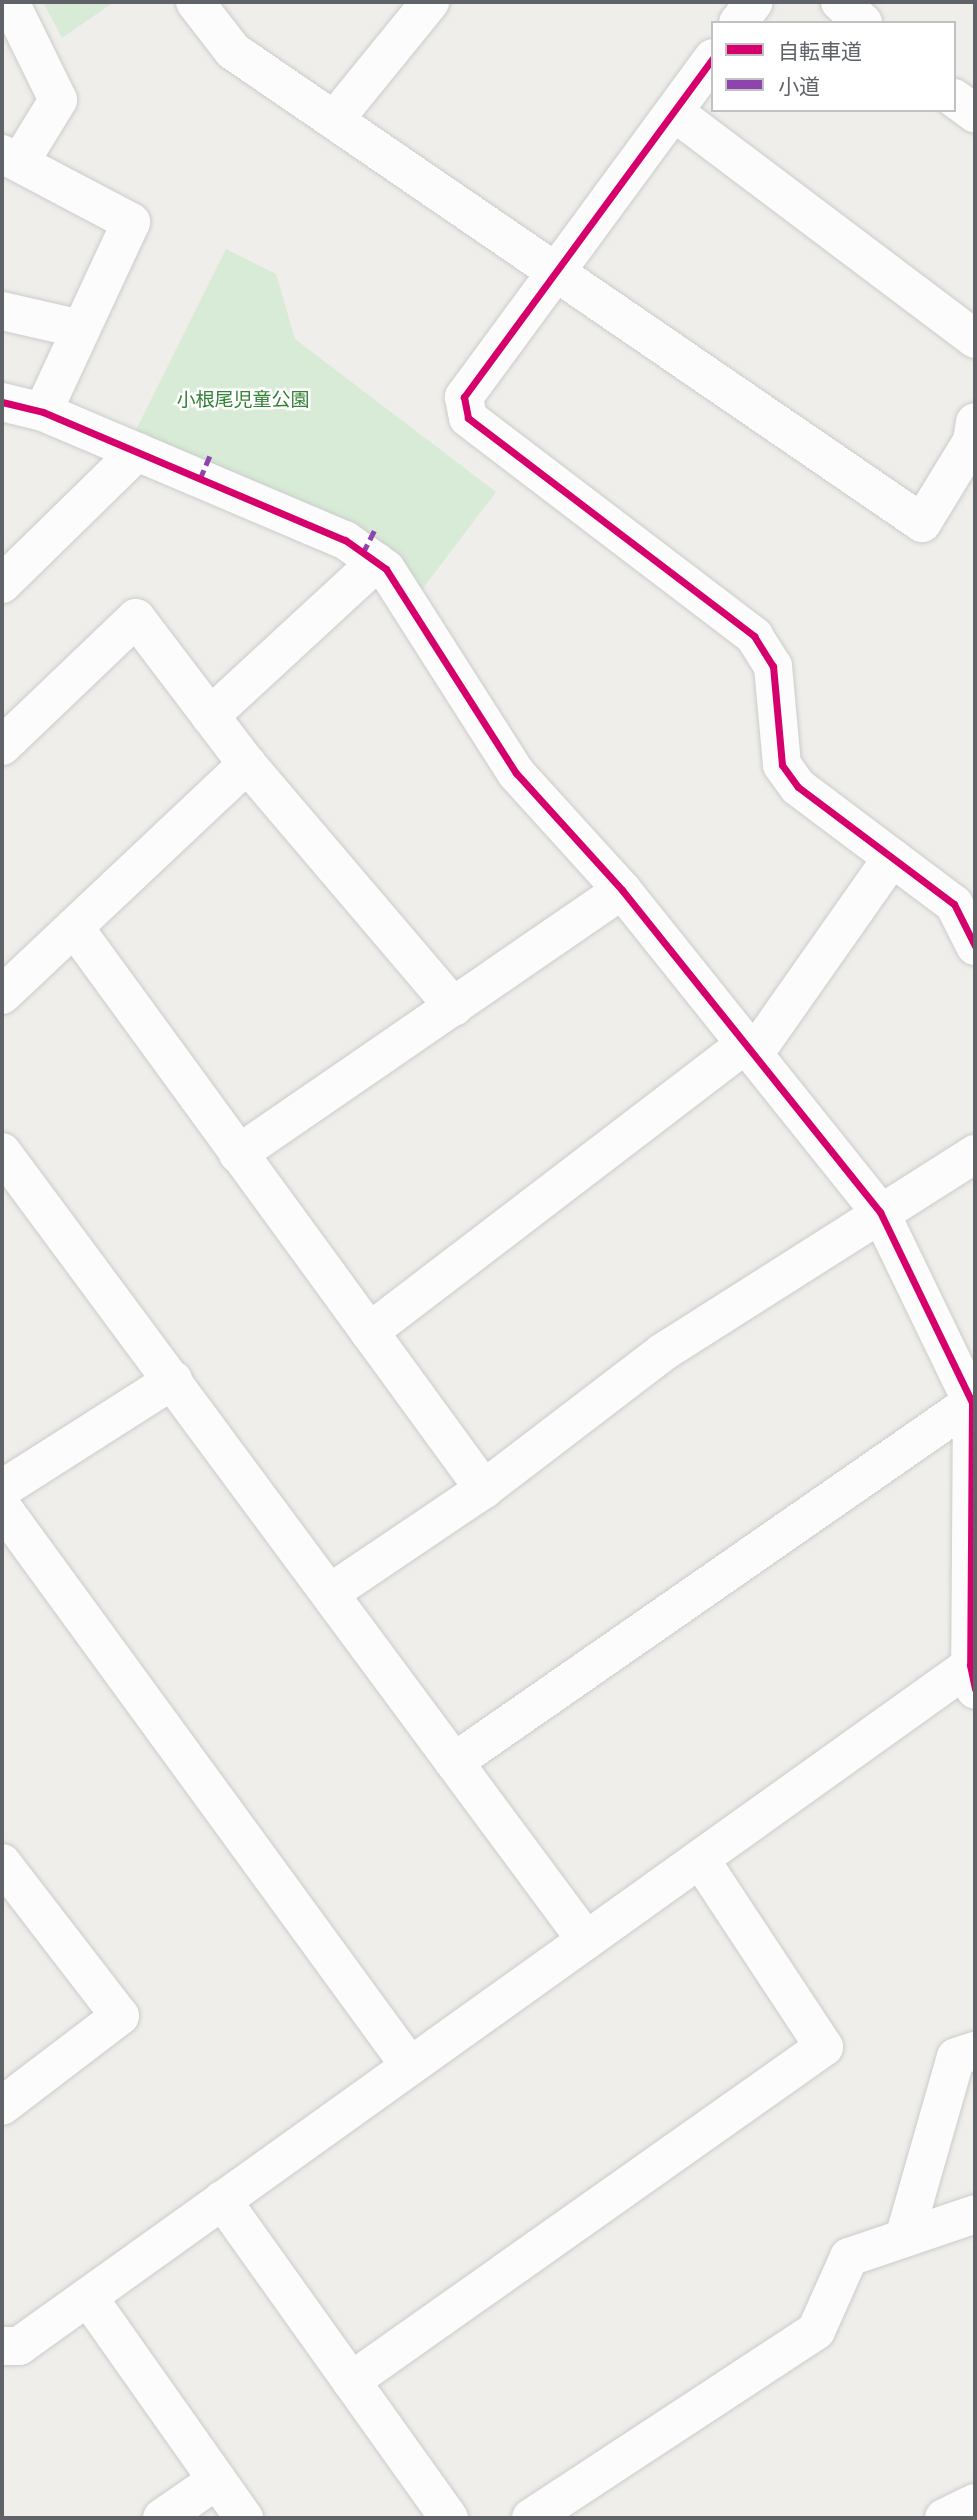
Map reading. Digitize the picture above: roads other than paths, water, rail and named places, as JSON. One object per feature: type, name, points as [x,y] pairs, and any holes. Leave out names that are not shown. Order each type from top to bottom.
[{"type":"street","points":[[10,2],[58,100],[11,158],[131,222],[43,412]]},
{"type":"street","points":[[195,2],[233,51],[559,269],[922,523],[972,441],[975,422]]},
{"type":"street","points":[[335,119],[430,2]]},
{"type":"street","points":[[740,21],[754,2]]},
{"type":"street","points":[[840,2],[861,21]]},
{"type":"street","points":[[711,61],[464,397],[468,418],[754,636],[773,666],[782,765],[798,787],[892,858],[965,903],[975,946]]},
{"type":"street","points":[[956,99],[975,113]]},
{"type":"street","points":[[674,111],[975,340]]},
{"type":"street","points":[[2,311],[81,329]]},
{"type":"street","points":[[2,402],[43,412],[345,540],[377,562],[516,773],[622,890],[880,1212],[974,1401],[974,1672],[700,1859],[19,2346],[2,2346]]},
{"type":"street","points":[[2,584],[137,452]]},
{"type":"street","points":[[210,716],[377,562]]},
{"type":"street","points":[[2,746],[136,618],[247,764],[454,1007]]},
{"type":"street","points":[[2,995],[247,764]]},
{"type":"street","points":[[369,1332],[750,1049],[892,858]]},
{"type":"street","points":[[238,1154],[622,890]]},
{"type":"street","points":[[74,927],[484,1489]]},
{"type":"street","points":[[2,1152],[586,1940]]},
{"type":"street","points":[[330,1593],[484,1489],[663,1352],[975,1154]]},
{"type":"street","points":[[2,1489],[173,1380]]},
{"type":"street","points":[[454,1762],[974,1401]]},
{"type":"street","points":[[2,1507],[410,2066]]},
{"type":"street","points":[[351,2381],[824,2046],[700,1859]]},
{"type":"street","points":[[2,1863],[120,2017],[2,2106]]},
{"type":"street","points":[[904,2238],[956,2057],[975,2052]]},
{"type":"street","points":[[222,2200],[449,2518]]},
{"type":"street","points":[[531,2518],[816,2331],[849,2257],[975,2214]]},
{"type":"street","points":[[88,2297],[244,2518]]},
{"type":"street","points":[[162,2518],[218,2480]]},
{"type":"street","points":[[944,2518],[975,2503]]},
{"type":"park label","name":"小根尾児童公園","points":[[243,400]]}]
